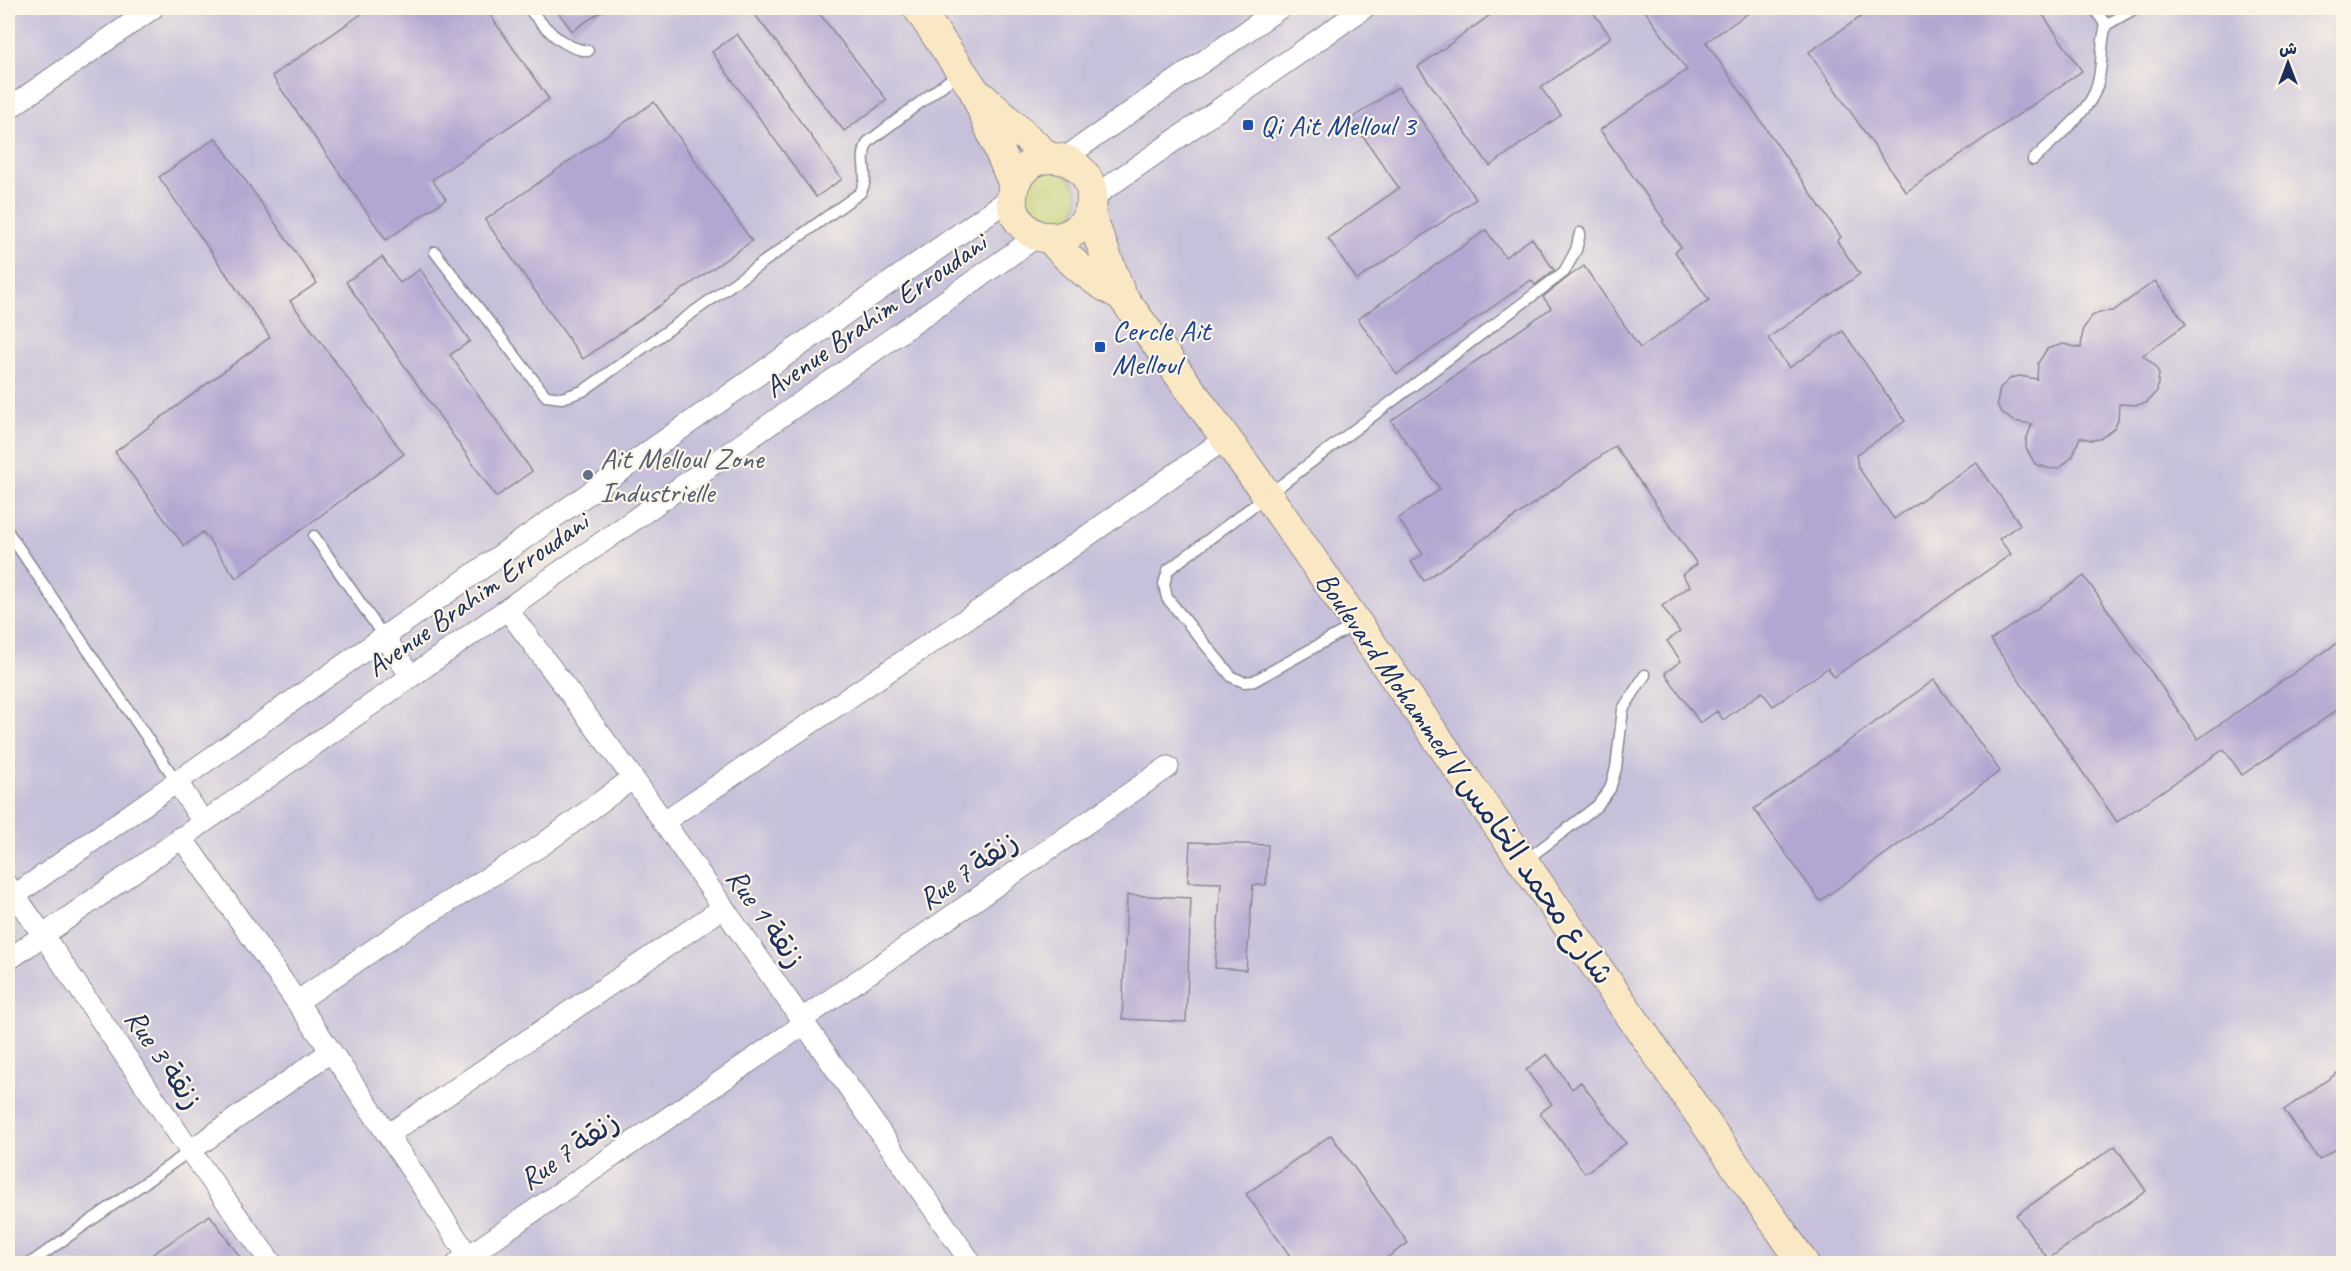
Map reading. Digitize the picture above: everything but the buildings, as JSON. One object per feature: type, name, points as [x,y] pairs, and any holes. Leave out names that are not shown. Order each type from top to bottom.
[{"type":"main road","points":[[918,8],[968,80],[1013,191],[1014,210],[1019,220],[1027,229],[1044,236],[1062,236],[1073,232],[1083,224],[1091,205],[1090,185],[1084,174],[1075,165],[1056,159],[968,80]]},
{"type":"main road","points":[[1013,191],[1020,175],[1028,167],[1056,159]]},
{"type":"main road","name":"Boulevard Mohammed V شارع محمد الخامس","points":[[1091,205],[1121,295],[1268,496],[1804,1263]]},
{"type":"main road","name":"Boulevard Mohammed V شارع محمد الخامس","points":[[1044,236],[1101,285],[1121,295]]},
{"type":"street","points":[[8,109],[153,8]]},
{"type":"street","points":[[1056,159],[1280,8]]},
{"type":"street","points":[[1091,205],[1364,8]]},
{"type":"street","name":"Avenue Brahim Erroudani","points":[[10,894],[177,782],[384,637],[1013,191]]},
{"type":"street","name":"Avenue Brahim Erroudani","points":[[8,960],[411,676],[1044,236]]},
{"type":"street","points":[[663,822],[1033,574],[1225,439]]},
{"type":"street","name":"Rue 1 زنقة","points":[[507,609],[633,778],[972,1263]]},
{"type":"street","points":[[384,637],[411,676]]},
{"type":"street","name":"Rue 7 زنقة","points":[[462,1260],[1168,767]]},
{"type":"street","points":[[298,1001],[410,925],[542,845],[633,778]]},
{"type":"street","points":[[177,782],[203,822]]},
{"type":"street","points":[[181,837],[389,1134],[462,1260]]},
{"type":"street","name":"Rue 3 زنقة","points":[[10,894],[43,935],[190,1151],[272,1263]]},
{"type":"street","points":[[389,1134],[723,908]]},
{"type":"street","points":[[190,1151],[330,1052]]},
{"type":"lane","points":[[528,8],[561,42],[574,50],[588,51]]},
{"type":"lane","points":[[2094,8],[2106,26]]},
{"type":"lane","points":[[2033,160],[2092,99],[2098,85],[2102,39],[2106,26],[2136,8]]},
{"type":"lane","points":[[435,252],[546,396],[562,398],[583,391],[860,193],[866,177],[862,157],[868,142],[968,80]]},
{"type":"lane","points":[[1357,624],[1254,681],[1244,682],[1233,677],[1167,598],[1164,584],[1168,570],[1564,272],[1575,250],[1580,233]]},
{"type":"lane","points":[[8,532],[177,782]]},
{"type":"lane","points":[[314,536],[384,637]]},
{"type":"lane","points":[[1523,862],[1597,806],[1610,789],[1616,768],[1623,709],[1645,675]]},
{"type":"lane","points":[[29,1263],[190,1151]]},
{"type":"shaded area","points":[[8,8],[2343,8],[2343,1263],[8,1263]]},
{"type":"green space","points":[[1050,170],[1061,172],[1070,178],[1076,187],[1078,198],[1076,209],[1070,218],[1061,224],[1050,226],[1039,224],[1030,218],[1024,209],[1022,198],[1024,187],[1030,178],[1039,172]]},
{"type":"place","name":"Qi Ait Melloul 3","points":[[1248,125]]},
{"type":"place","name":"Cercle Ait Melloul","points":[[1100,347]]},
{"type":"place","name":"Ait Melloul Zone Industrielle","points":[[588,475]]}]
